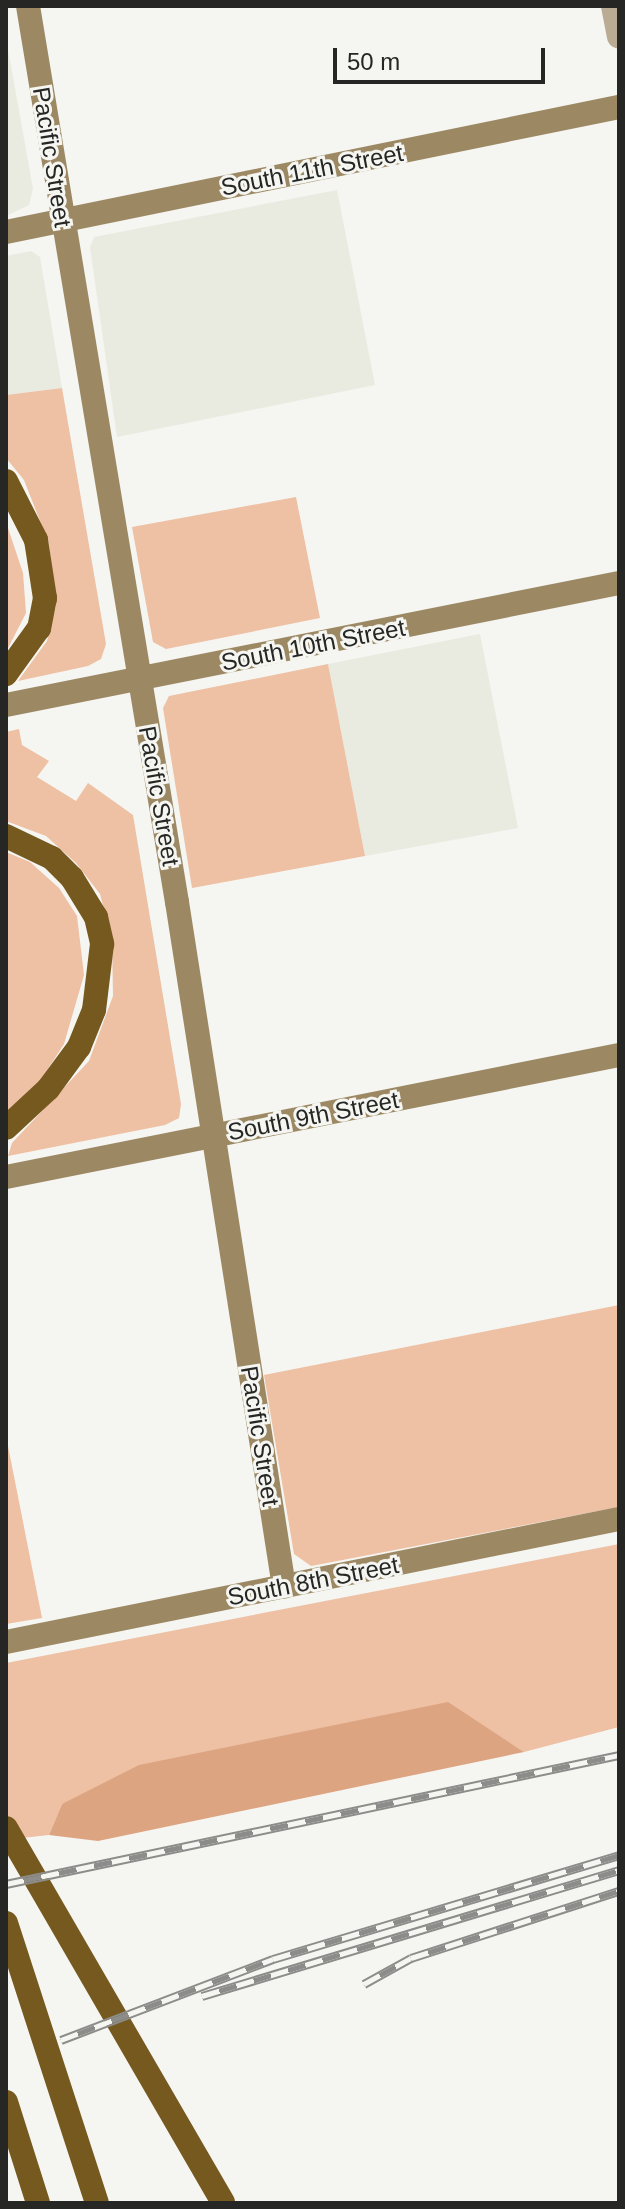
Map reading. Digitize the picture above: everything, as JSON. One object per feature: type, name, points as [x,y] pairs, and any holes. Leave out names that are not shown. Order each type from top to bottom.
[{"type":"highway","points":[[6,481],[36,540],[45,598],[39,628],[6,674]]},
{"type":"highway","points":[[6,836],[52,858],[72,878],[96,917],[102,958],[94,1010],[79,1047],[48,1089],[6,1128]]},
{"type":"highway","points":[[6,1828],[223,2203]]},
{"type":"highway","points":[[6,1923],[97,2203]]},
{"type":"highway","points":[[6,2102],[38,2203]]},
{"type":"street","name":"Pacific Street","points":[[28,6],[284,1587]]},
{"type":"street","points":[[613,6],[619,36]]},
{"type":"street","name":"South 11th Street","points":[[6,232],[619,107]]},
{"type":"street","name":"South 10th Street","points":[[6,705],[619,583]]},
{"type":"street","name":"South 9th Street","points":[[6,1177],[619,1055]]},
{"type":"street","name":"South 8th Street","points":[[6,1642],[619,1519]]},
{"type":"shaded area","points":[[6,38],[33,189],[29,205],[6,216]]},
{"type":"shaded area","points":[[337,190],[375,385],[117,437],[90,247],[94,237]]},
{"type":"shaded area","points":[[31,251],[40,257],[62,388],[6,395],[6,256]]},
{"type":"shaded area","points":[[62,388],[106,644],[101,659],[88,666],[18,681],[47,641],[56,606],[49,544],[24,480],[6,458],[6,395]]},
{"type":"shaded area","points":[[296,497],[320,618],[166,649],[153,642],[132,527]]},
{"type":"shaded area","points":[[6,522],[23,573],[26,613],[6,652]]},
{"type":"shaded area","points":[[480,634],[518,828],[365,856],[328,664]]},
{"type":"shaded area","points":[[328,664],[365,856],[192,888],[163,708],[169,696]]},
{"type":"shaded area","points":[[19,729],[22,745],[49,761],[37,777],[76,801],[88,783],[133,815],[181,1104],[179,1118],[165,1125],[8,1156],[12,1143],[89,1061],[113,996],[112,940],[100,894],[76,863],[46,836],[6,821],[6,732]]},
{"type":"shaded area","points":[[6,852],[30,862],[59,888],[77,916],[84,975],[64,1044],[40,1081],[6,1112]]},
{"type":"shaded area","points":[[619,1305],[619,1507],[311,1566],[294,1554],[264,1375]]},
{"type":"shaded area","points":[[6,1436],[42,1618],[6,1624]]},
{"type":"shaded area","points":[[619,1544],[619,1727],[524,1752],[448,1703],[62,1804],[49,1835],[13,1839],[6,1821],[6,1663]]},
{"type":"shaded area","points":[[448,1702],[524,1752],[98,1841],[49,1835],[62,1804],[139,1765]]},
{"type":"railway","points":[[6,1884],[619,1755]]},
{"type":"railway","points":[[61,2040],[273,1959],[619,1855]]},
{"type":"railway","points":[[202,1996],[619,1870]]},
{"type":"railway","points":[[364,1984],[411,1958],[619,1891]]}]
